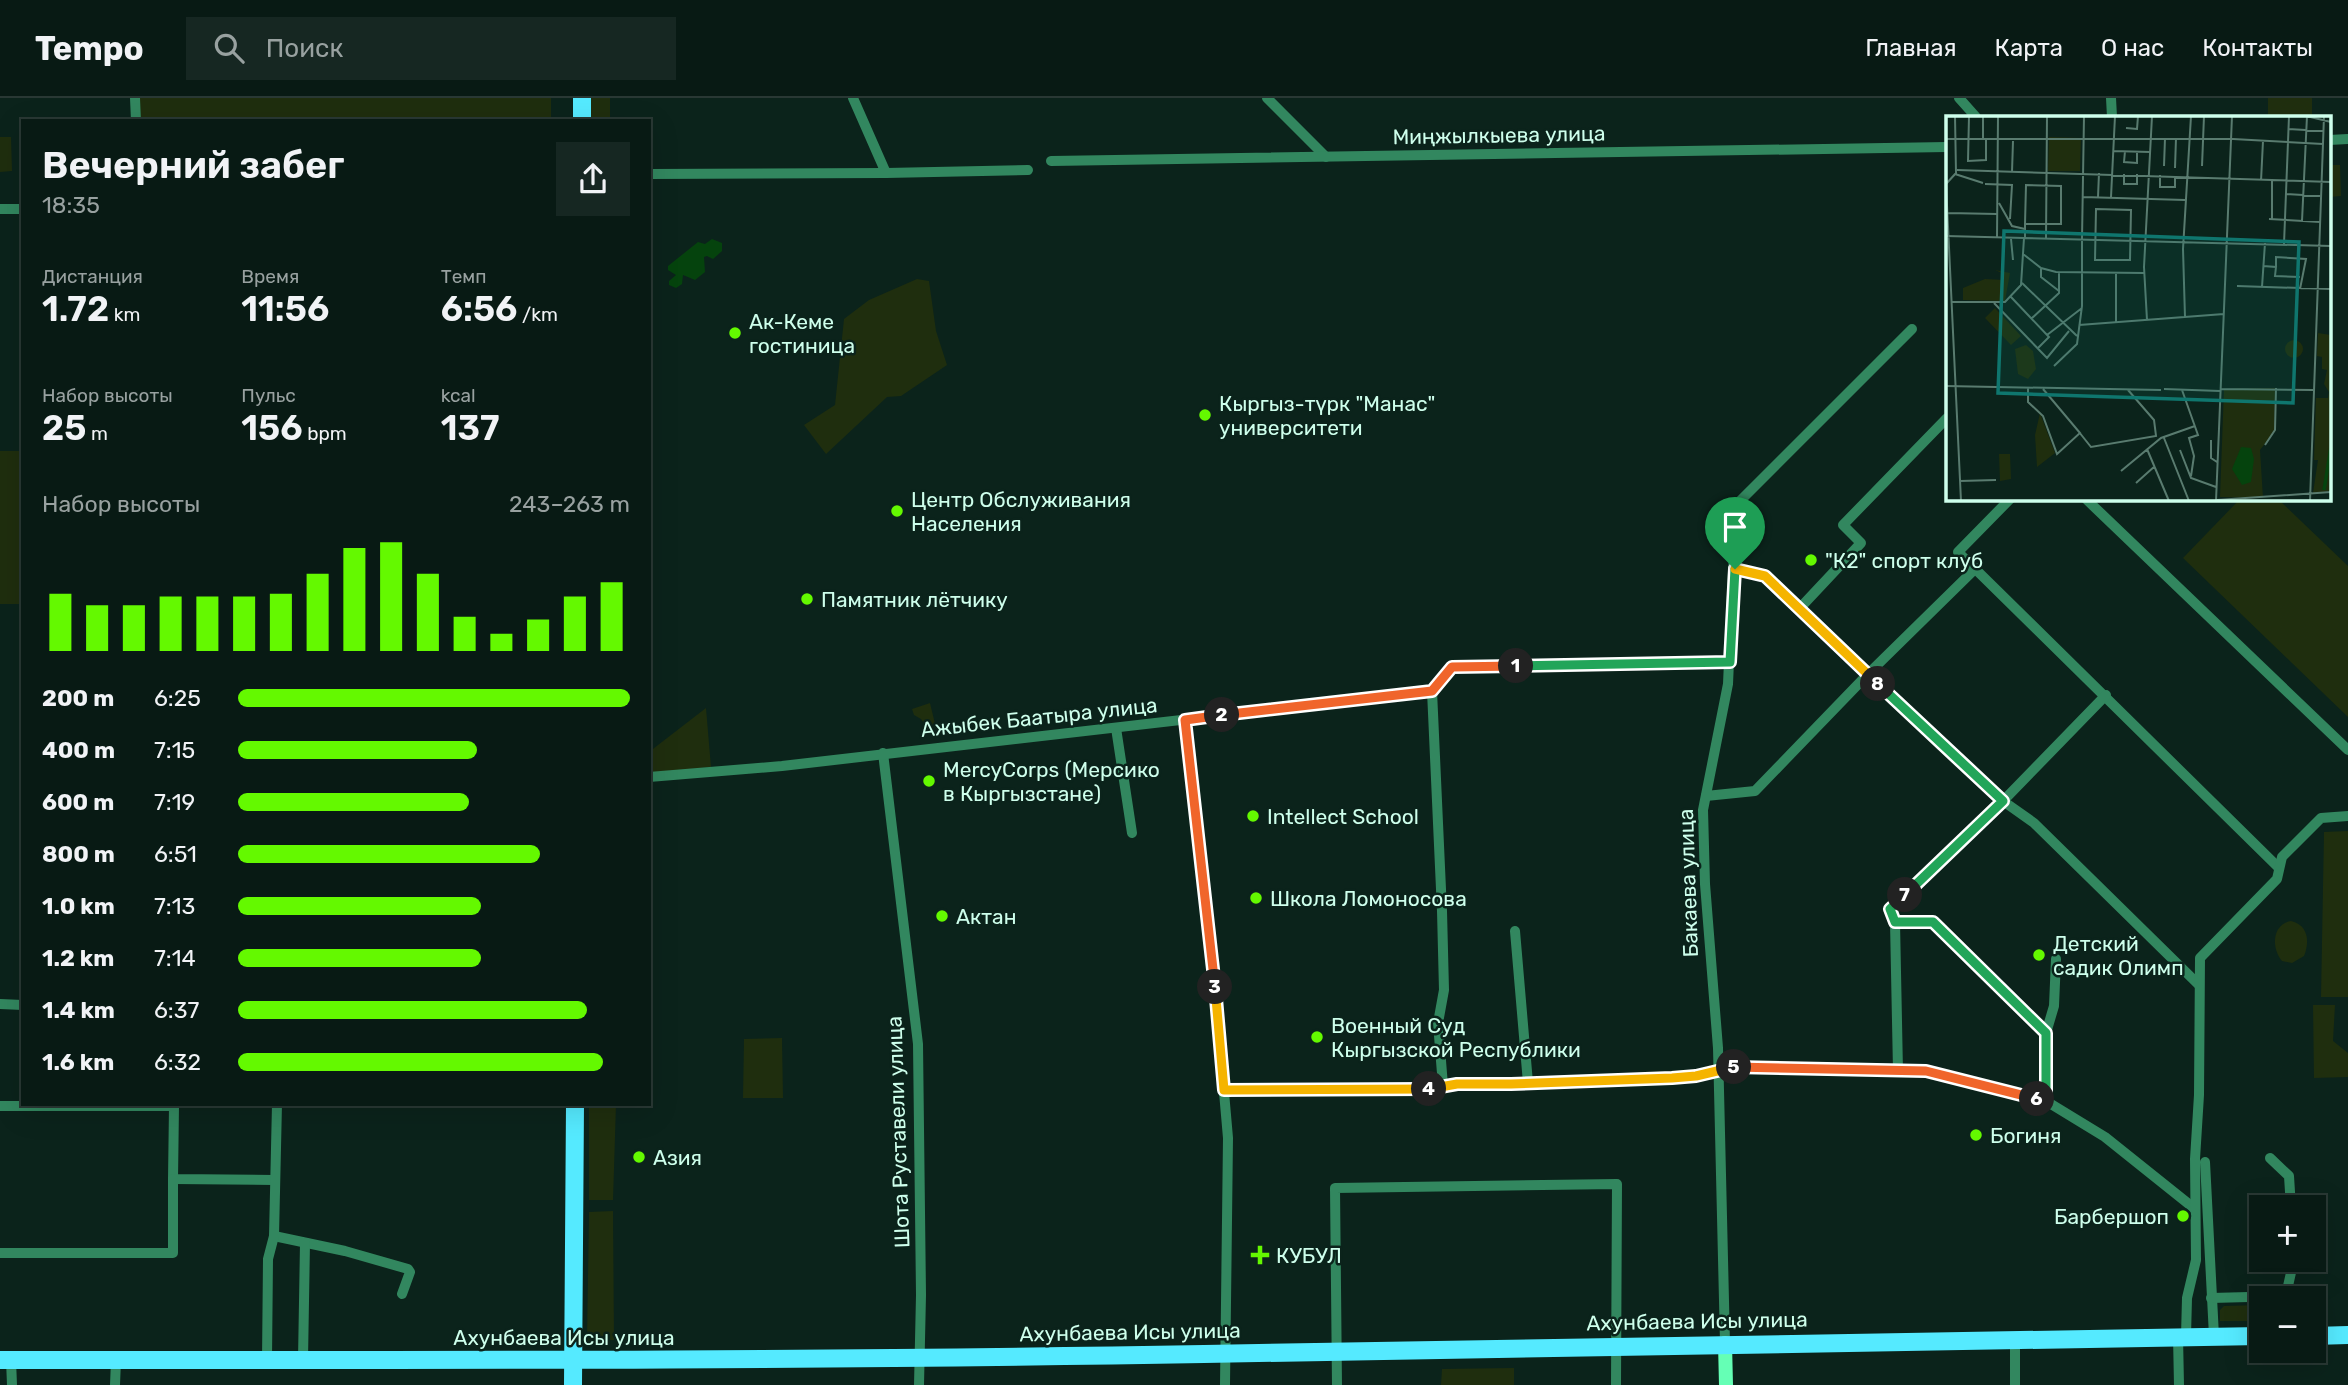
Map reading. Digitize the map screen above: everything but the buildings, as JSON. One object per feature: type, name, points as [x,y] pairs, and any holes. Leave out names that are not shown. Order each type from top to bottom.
[{"type":"main road","points":[[582,98],[582,119]]},
{"type":"main road","points":[[573,1385],[575,1106]]},
{"type":"main road","points":[[2326,1336],[2348,1335]]},
{"type":"main road","name":"Ахунбаева Исы улица","points":[[6,1360],[573,1361],[2249,1336]]},
{"type":"main road","name":"Бакаева улица","points":[[1725,1343],[1726,1385]]},
{"type":"street","points":[[135,98],[136,119]]},
{"type":"street","points":[[853,98],[886,173]]},
{"type":"street","points":[[1267,98],[1326,157]]},
{"type":"street","points":[[1959,98],[1975,116]]},
{"type":"street","points":[[2111,98],[2112,116]]},
{"type":"street","points":[[2330,140],[2348,139]]},
{"type":"street","name":"Миңжылкыева улица","points":[[1051,161],[1946,147]]},
{"type":"street","points":[[651,174],[1028,170]]},
{"type":"street","points":[[0,209],[21,209]]},
{"type":"street","name":"Бакаева улица","points":[[1725,1343],[1717,1035],[1705,884],[1703,810],[1728,684],[1736,505],[1912,329]]},
{"type":"street","points":[[1800,608],[1861,543],[1843,525],[1946,419]]},
{"type":"street","points":[[2009,500],[1958,552],[2279,868]]},
{"type":"street","points":[[2087,500],[2348,750]]},
{"type":"street","points":[[1735,569],[1765,576],[2003,801],[2034,823],[2199,985]]},
{"type":"street","points":[[1706,796],[1755,791],[1868,674],[1976,569]]},
{"type":"street","points":[[1443,1086],[1438,1023],[1444,990],[1443,911],[1432,691],[1452,667],[1730,662]]},
{"type":"street","name":"Ажыбек Баатыра улица","points":[[651,777],[782,766],[1432,691]]},
{"type":"street","points":[[1898,1071],[1895,922],[1890,909],[2003,801],[2106,695]]},
{"type":"street","points":[[1185,720],[1211,943],[1227,1138],[1225,1385]]},
{"type":"street","points":[[1116,728],[1132,834]]},
{"type":"street","name":"Шота Руставели улица","points":[[883,754],[918,1044],[921,1295],[919,1385]]},
{"type":"street","points":[[2179,1385],[2186,1298],[2196,1260],[2195,1159],[2199,1094],[2200,958],[2277,879],[2282,857],[2321,818],[2348,816]]},
{"type":"street","points":[[1895,922],[1933,922],[2046,1033]]},
{"type":"street","points":[[1515,931],[1528,1083]]},
{"type":"street","points":[[2046,1101],[2046,1033],[2054,1006],[2056,959]]},
{"type":"street","points":[[0,1004],[21,1005]]},
{"type":"street","points":[[1224,1090],[1426,1089],[1457,1084],[1672,1078],[1696,1076],[1740,1066],[1926,1071],[2046,1101],[2105,1137],[2195,1209]]},
{"type":"street","points":[[0,1106],[174,1106],[173,1253],[0,1253]]},
{"type":"street","points":[[267,1360],[268,1258],[274,1236],[277,1106]]},
{"type":"street","points":[[2270,1158],[2289,1176],[2290,1195]]},
{"type":"street","points":[[2206,1162],[2214,1336]]},
{"type":"street","points":[[173,1180],[274,1180]]},
{"type":"street","points":[[1337,1385],[1335,1188],[1618,1184],[1616,1385]]},
{"type":"street","points":[[274,1236],[357,1254],[408,1269],[410,1272],[402,1294]]},
{"type":"street","points":[[303,1360],[305,1243]]},
{"type":"street","points":[[2211,1298],[2249,1298]]},
{"type":"street","points":[[2015,1338],[2015,1385]]},
{"type":"street","points":[[6,1360],[12,1385]]},
{"type":"street","points":[[115,1385],[116,1360]]},
{"type":"shaded area","points":[[139,98],[551,98],[551,119],[139,119]]},
{"type":"shaded area","points":[[591,98],[610,98],[610,119],[590,119]]},
{"type":"shaded area","points":[[2268,98],[2312,98],[2312,116],[2268,116]]},
{"type":"shaded area","points":[[0,137],[11,137],[12,171],[0,172]]},
{"type":"shaded area","points":[[2330,165],[2340,165],[2341,196],[2330,197]]},
{"type":"shaded area","points":[[712,239],[722,243],[722,251],[713,259],[704,257],[705,272],[695,280],[683,275],[682,284],[676,288],[669,285],[669,281],[676,275],[668,270],[668,266],[698,242],[705,244]]},
{"type":"shaded area","points":[[917,279],[929,281],[936,331],[947,365],[901,396],[887,397],[826,454],[804,425],[835,405],[844,319],[869,300]]},
{"type":"shaded area","points":[[0,451],[21,451],[21,604],[0,604]]},
{"type":"shaded area","points":[[2239,500],[2279,500],[2348,566],[2348,717],[2183,558]]},
{"type":"shaded area","points":[[930,703],[936,728],[929,730],[921,719],[914,715],[912,709]]},
{"type":"shaded area","points":[[706,708],[711,767],[651,773],[651,750]]},
{"type":"shaded area","points":[[2348,831],[2348,997],[2321,997],[2324,832]]},
{"type":"shaded area","points":[[2291,921],[2301,926],[2307,939],[2304,956],[2292,963],[2282,961],[2275,943],[2280,927]]},
{"type":"shaded area","points":[[2313,1005],[2335,1005],[2333,1041],[2348,1053],[2348,1077],[2314,1078]]},
{"type":"shaded area","points":[[782,1038],[783,1098],[743,1098],[744,1039]]},
{"type":"shaded area","points":[[589,1106],[616,1106],[613,1200],[589,1200]]},
{"type":"shaded area","points":[[613,1211],[614,1340],[587,1341],[589,1212]]},
{"type":"shaded area","points":[[2249,1305],[2249,1321],[2220,1321],[2220,1310],[2224,1306]]},
{"type":"shaded area","points":[[1514,1368],[1514,1385],[1441,1385],[1442,1369]]},
{"type":"place","name":"Ак-Кеме гостиница","points":[[735,333]]},
{"type":"place","name":"Кыргыз-түрк \"Манас\" университети","points":[[1205,415]]},
{"type":"place","name":"Центр Обслуживания Населения","points":[[897,511]]},
{"type":"place","name":"\"К2\" спорт клуб","points":[[1811,560]]},
{"type":"place","name":"Памятник лётчику","points":[[807,599]]},
{"type":"place","name":"MercyCorps (Мерсико в Кыргызстане)","points":[[929,781]]},
{"type":"place","name":"Intellect School","points":[[1253,816]]},
{"type":"place","name":"Школа Ломоносова","points":[[1256,898]]},
{"type":"place","name":"Актан","points":[[942,916]]},
{"type":"place","name":"Детский садик Олимп","points":[[2039,955]]},
{"type":"place","name":"Военный Суд Кыргызской Республики","points":[[1317,1037]]},
{"type":"place","name":"Богиня","points":[[1976,1135]]},
{"type":"place","name":"Азия","points":[[639,1157]]},
{"type":"place","name":"Барбершоп","points":[[2183,1216]]},
{"type":"place","name":"КУБУЛ","points":[[1260,1255]]},
{"type":"route","points":[[1735,569],[1765,576],[2003,801],[1890,909],[1895,922],[1933,922],[2046,1033],[2046,1101],[1926,1071],[1740,1066],[1696,1076],[1672,1078],[1457,1084],[1426,1089],[1224,1090],[1211,943],[1185,720],[1432,691],[1452,667],[1730,662],[1735,569]]}]
